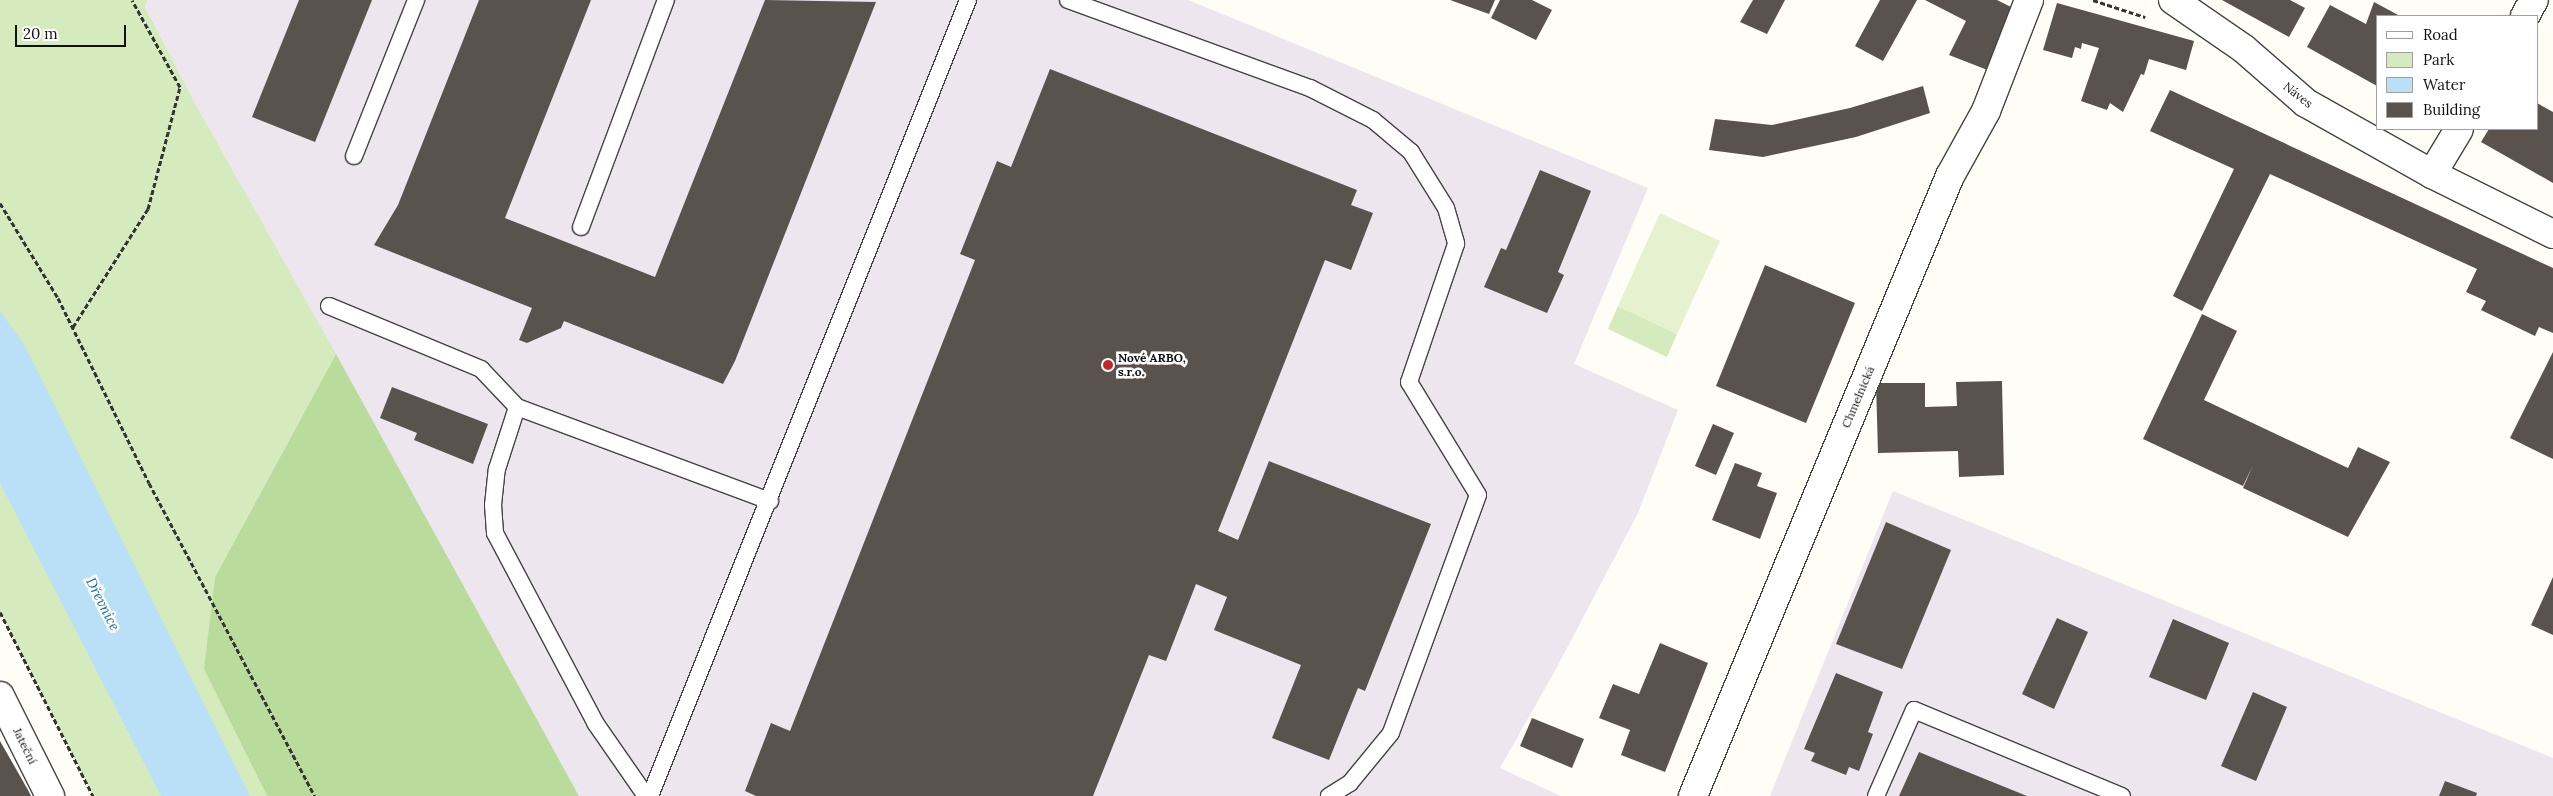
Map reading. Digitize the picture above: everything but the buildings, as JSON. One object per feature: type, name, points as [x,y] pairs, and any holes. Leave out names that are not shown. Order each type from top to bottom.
[{"type":"street","name":"Chmelnická","points":[[1693,796],[1950,176],[1986,111],[2029,0]]},
{"type":"street","name":"Náves","points":[[2174,0],[2244,49],[2306,103],[2432,174],[2553,234]]},
{"type":"street","points":[[2526,15],[2534,0]]},
{"type":"street","points":[[2432,174],[2458,130]]},
{"type":"street","name":"Jateční","points":[[0,696],[50,796]]},
{"type":"lane","points":[[354,156],[416,0]]},
{"type":"lane","points":[[581,227],[666,0]]},
{"type":"lane","points":[[648,796],[770,501],[968,0]]},
{"type":"lane","points":[[1068,0],[1310,88],[1373,120],[1411,152],[1446,208],[1456,244],[1409,382],[1478,495],[1391,733],[1350,783],[1328,796]]},
{"type":"lane","points":[[329,306],[481,369],[517,407],[770,501]]},
{"type":"lane","points":[[517,407],[497,469],[493,505],[496,533],[596,724],[648,796]]},
{"type":"lane","points":[[1876,796],[1914,710],[2122,796]]},
{"type":"path","points":[[73,327],[148,209],[180,87],[132,0]]},
{"type":"path","points":[[0,203],[58,298],[149,483],[315,796]]},
{"type":"path","points":[[0,612],[92,796]]},
{"type":"shaded area","points":[[148,0],[1188,0],[1648,188],[1574,364],[1678,410],[1638,513],[1556,669],[1500,768],[1561,796],[579,796],[201,114],[145,7]]},
{"type":"shaded area","points":[[1893,491],[2553,758],[2553,796],[1770,796]]},
{"type":"green space","points":[[0,0],[148,0],[145,7],[201,114],[336,354],[215,577],[205,669],[267,796],[93,796],[0,612]]},
{"type":"green space","points":[[1660,213],[1720,241],[1677,334],[1618,306]]},
{"type":"green space","points":[[1618,306],[1677,334],[1667,357],[1608,329]]},
{"type":"green space","points":[[336,354],[579,796],[267,796],[204,669],[215,577]]},
{"type":"water","name":"Dřevnice","points":[[0,311],[25,346],[250,796],[161,796],[0,483]]},
{"type":"place","name":"Nové ARBO, s.r.o.","points":[[1108,365]]}]
